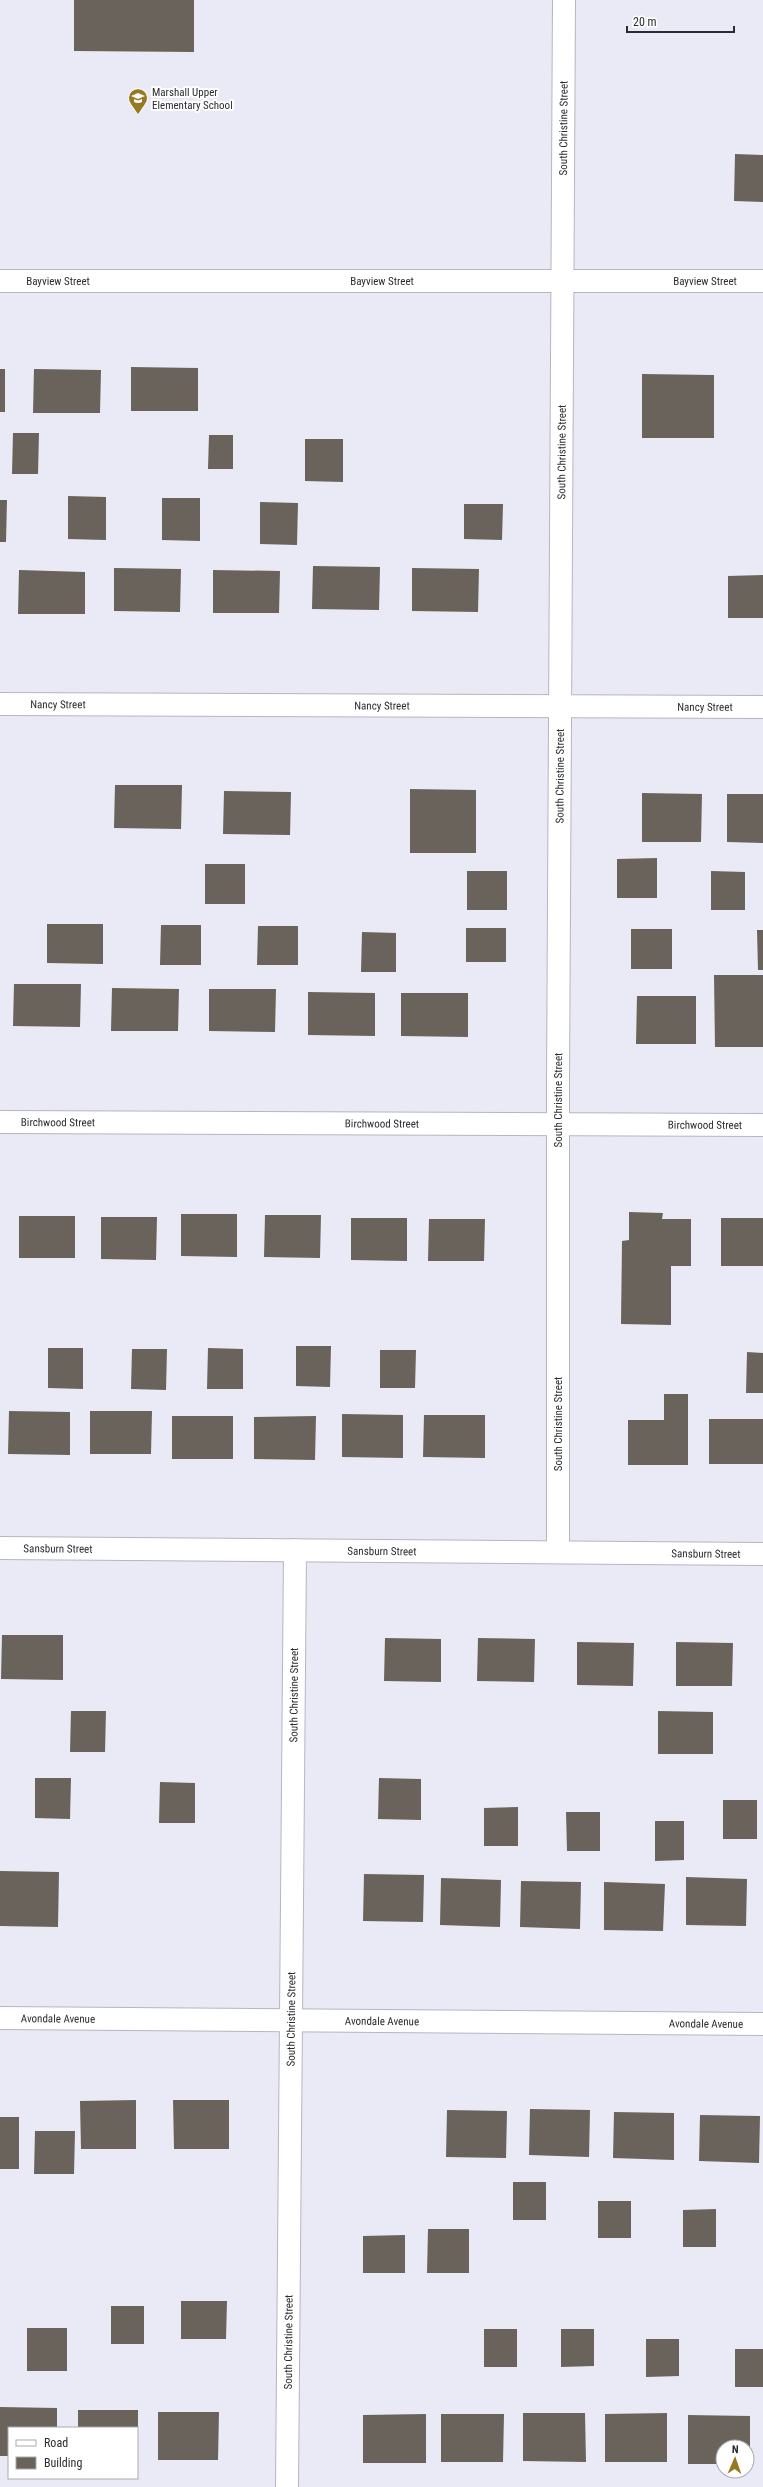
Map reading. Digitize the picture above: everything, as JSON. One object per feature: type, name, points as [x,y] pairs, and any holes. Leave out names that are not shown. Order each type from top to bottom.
[{"type":"street","name":"South Christine Street","points":[[558,1552],[558,1124],[564,280],[564,0]]},
{"type":"street","name":"Bayview Street","points":[[0,281],[763,281]]},
{"type":"street","name":"Nancy Street","points":[[0,704],[763,707]]},
{"type":"street","name":"Birchwood Street","points":[[0,1122],[763,1125]]},
{"type":"street","name":"Sansburn Street","points":[[0,1548],[763,1554]]},
{"type":"street","name":"South Christine Street","points":[[288,2487],[292,2068],[290,2020],[295,1550]]},
{"type":"street","name":"Avondale Avenue","points":[[0,2018],[763,2024]]},
{"type":"building","points":[[74,0],[194,0],[194,52],[74,51]]},
{"type":"building","points":[[735,154],[763,155],[763,202],[734,201]]},
{"type":"building","points":[[131,367],[198,368],[198,411],[131,411]]},
{"type":"building","points":[[0,369],[5,369],[5,412],[0,412]]},
{"type":"building","points":[[34,369],[101,370],[100,413],[33,413]]},
{"type":"building","points":[[642,374],[714,375],[714,438],[642,438]]},
{"type":"building","points":[[13,433],[39,433],[38,474],[12,474]]},
{"type":"building","points":[[209,435],[233,435],[233,469],[208,469]]},
{"type":"building","points":[[305,439],[343,439],[343,482],[305,481]]},
{"type":"building","points":[[68,496],[106,497],[106,540],[68,539]]},
{"type":"building","points":[[162,498],[200,498],[200,541],[162,540]]},
{"type":"building","points":[[0,500],[7,500],[6,542],[0,542]]},
{"type":"building","points":[[260,502],[298,503],[297,545],[260,544]]},
{"type":"building","points":[[464,504],[503,504],[502,540],[464,539]]},
{"type":"building","points":[[313,566],[380,567],[379,610],[312,609]]},
{"type":"building","points":[[114,568],[181,569],[180,612],[114,611]]},
{"type":"building","points":[[412,568],[479,569],[478,612],[412,611]]},
{"type":"building","points":[[19,570],[85,572],[85,614],[18,614]]},
{"type":"building","points":[[213,570],[280,571],[279,613],[213,613]]},
{"type":"building","points":[[763,575],[763,618],[728,618],[728,576]]},
{"type":"building","points":[[115,785],[182,785],[181,829],[114,828]]},
{"type":"building","points":[[410,789],[476,790],[476,853],[410,853]]},
{"type":"building","points":[[224,791],[291,792],[290,835],[223,834]]},
{"type":"building","points":[[642,793],[702,794],[701,842],[642,842]]},
{"type":"building","points":[[727,794],[763,794],[763,843],[727,842]]},
{"type":"building","points":[[657,858],[657,898],[617,898],[617,859]]},
{"type":"building","points":[[205,864],[245,864],[245,904],[205,904]]},
{"type":"building","points":[[467,871],[507,871],[507,910],[467,910]]},
{"type":"building","points":[[711,871],[745,872],[745,910],[711,910]]},
{"type":"building","points":[[47,924],[103,924],[103,964],[47,963]]},
{"type":"building","points":[[161,925],[201,925],[201,965],[160,965]]},
{"type":"building","points":[[258,926],[298,926],[298,965],[257,965]]},
{"type":"building","points":[[466,928],[506,928],[506,962],[466,962]]},
{"type":"building","points":[[631,929],[672,929],[672,969],[631,969]]},
{"type":"building","points":[[757,930],[763,930],[763,970],[758,970]]},
{"type":"building","points":[[362,932],[396,933],[396,972],[361,972]]},
{"type":"building","points":[[714,975],[763,975],[763,1047],[715,1047]]},
{"type":"building","points":[[14,984],[81,984],[80,1027],[13,1026]]},
{"type":"building","points":[[112,988],[179,989],[178,1031],[111,1031]]},
{"type":"building","points":[[209,989],[276,989],[275,1032],[209,1031]]},
{"type":"building","points":[[308,992],[375,993],[375,1036],[308,1035]]},
{"type":"building","points":[[401,993],[468,993],[468,1037],[401,1036]]},
{"type":"building","points":[[637,996],[696,996],[696,1044],[636,1044]]},
{"type":"building","points":[[629,1212],[663,1213],[662,1219],[691,1219],[691,1266],[671,1266],[671,1325],[621,1324],[622,1241],[629,1240]]},
{"type":"building","points":[[181,1214],[237,1214],[237,1257],[181,1256]]},
{"type":"building","points":[[265,1215],[321,1215],[320,1258],[264,1257]]},
{"type":"building","points":[[19,1216],[75,1216],[75,1258],[19,1258]]},
{"type":"building","points":[[101,1217],[157,1217],[156,1260],[101,1259]]},
{"type":"building","points":[[351,1218],[407,1218],[407,1261],[351,1260]]},
{"type":"building","points":[[721,1218],[763,1218],[763,1266],[721,1266]]},
{"type":"building","points":[[429,1219],[485,1219],[484,1261],[428,1261]]},
{"type":"building","points":[[296,1346],[331,1346],[330,1387],[296,1386]]},
{"type":"building","points":[[48,1348],[83,1348],[83,1389],[48,1388]]},
{"type":"building","points":[[208,1348],[243,1349],[243,1389],[207,1389]]},
{"type":"building","points":[[132,1349],[167,1349],[166,1390],[131,1389]]},
{"type":"building","points":[[380,1350],[416,1350],[415,1388],[380,1388]]},
{"type":"building","points":[[747,1352],[763,1353],[763,1393],[746,1393]]},
{"type":"building","points":[[664,1394],[688,1394],[688,1465],[628,1465],[628,1420],[664,1420]]},
{"type":"building","points":[[9,1411],[70,1412],[70,1455],[8,1454]]},
{"type":"building","points":[[90,1411],[152,1411],[151,1454],[90,1454]]},
{"type":"building","points":[[342,1414],[403,1415],[403,1458],[342,1457]]},
{"type":"building","points":[[424,1415],[485,1415],[485,1458],[423,1457]]},
{"type":"building","points":[[172,1416],[233,1416],[233,1459],[172,1459]]},
{"type":"building","points":[[316,1416],[315,1460],[254,1459],[254,1417]]},
{"type":"building","points":[[709,1419],[763,1419],[763,1464],[709,1464]]},
{"type":"building","points":[[2,1635],[63,1635],[63,1680],[1,1679]]},
{"type":"building","points":[[385,1638],[441,1639],[441,1682],[384,1681]]},
{"type":"building","points":[[478,1638],[535,1639],[534,1682],[477,1681]]},
{"type":"building","points":[[577,1642],[634,1643],[633,1686],[577,1685]]},
{"type":"building","points":[[676,1642],[733,1643],[732,1686],[676,1686]]},
{"type":"building","points":[[71,1711],[106,1711],[105,1752],[70,1752]]},
{"type":"building","points":[[658,1711],[713,1712],[713,1754],[658,1754]]},
{"type":"building","points":[[35,1778],[71,1778],[70,1819],[35,1818]]},
{"type":"building","points":[[379,1778],[421,1779],[421,1820],[378,1819]]},
{"type":"building","points":[[160,1782],[195,1783],[195,1823],[159,1823]]},
{"type":"building","points":[[723,1800],[757,1800],[757,1839],[723,1839]]},
{"type":"building","points":[[518,1807],[518,1846],[484,1846],[484,1808]]},
{"type":"building","points":[[566,1812],[600,1812],[600,1851],[567,1851]]},
{"type":"building","points":[[655,1821],[684,1821],[684,1860],[655,1861]]},
{"type":"building","points":[[0,1871],[59,1872],[58,1927],[0,1926]]},
{"type":"building","points":[[364,1874],[424,1875],[423,1922],[363,1921]]},
{"type":"building","points":[[686,1877],[747,1879],[746,1926],[686,1925]]},
{"type":"building","points":[[441,1878],[501,1880],[500,1927],[440,1925]]},
{"type":"building","points":[[521,1881],[581,1882],[580,1929],[520,1927]]},
{"type":"building","points":[[604,1882],[665,1884],[663,1931],[604,1930]]},
{"type":"building","points":[[136,2100],[136,2149],[81,2149],[80,2101]]},
{"type":"building","points":[[173,2100],[229,2100],[229,2149],[174,2149]]},
{"type":"building","points":[[530,2109],[590,2110],[589,2157],[529,2155]]},
{"type":"building","points":[[447,2110],[507,2111],[506,2158],[446,2157]]},
{"type":"building","points":[[614,2112],[674,2113],[674,2160],[613,2158]]},
{"type":"building","points":[[700,2115],[760,2116],[759,2163],[699,2161]]},
{"type":"building","points":[[0,2117],[19,2117],[19,2169],[0,2169]]},
{"type":"building","points":[[35,2131],[75,2131],[74,2174],[34,2174]]},
{"type":"building","points":[[513,2182],[546,2182],[546,2220],[513,2220]]},
{"type":"building","points":[[598,2201],[631,2201],[631,2238],[598,2238]]},
{"type":"building","points":[[716,2209],[716,2247],[683,2247],[683,2210]]},
{"type":"building","points":[[428,2229],[469,2229],[469,2273],[427,2273]]},
{"type":"building","points":[[405,2235],[405,2273],[363,2273],[363,2236]]},
{"type":"building","points":[[181,2301],[227,2301],[226,2339],[181,2339]]},
{"type":"building","points":[[111,2306],[144,2306],[144,2344],[111,2344]]},
{"type":"building","points":[[27,2328],[67,2328],[67,2371],[27,2371]]},
{"type":"building","points":[[484,2329],[517,2329],[517,2367],[484,2367]]},
{"type":"building","points":[[561,2329],[594,2329],[594,2366],[561,2367]]},
{"type":"building","points":[[646,2339],[679,2339],[679,2376],[646,2377]]},
{"type":"building","points":[[735,2349],[763,2349],[763,2387],[735,2387]]},
{"type":"building","points":[[0,2407],[57,2408],[57,2427],[8,2427],[8,2456],[0,2456]]},
{"type":"building","points":[[78,2410],[138,2410],[138,2427],[78,2427]]},
{"type":"building","points":[[158,2412],[219,2412],[218,2460],[158,2460]]},
{"type":"building","points":[[523,2413],[585,2413],[586,2462],[523,2461]]},
{"type":"building","points":[[667,2413],[667,2462],[605,2462],[605,2414]]},
{"type":"building","points":[[426,2414],[426,2463],[363,2463],[363,2415]]},
{"type":"building","points":[[441,2414],[504,2414],[503,2462],[441,2462]]},
{"type":"building","points":[[688,2415],[750,2416],[750,2439],[715,2439],[715,2464],[688,2464]]},
{"type":"place","name":"Marshall Upper Elementary School","points":[[138,115]]}]
